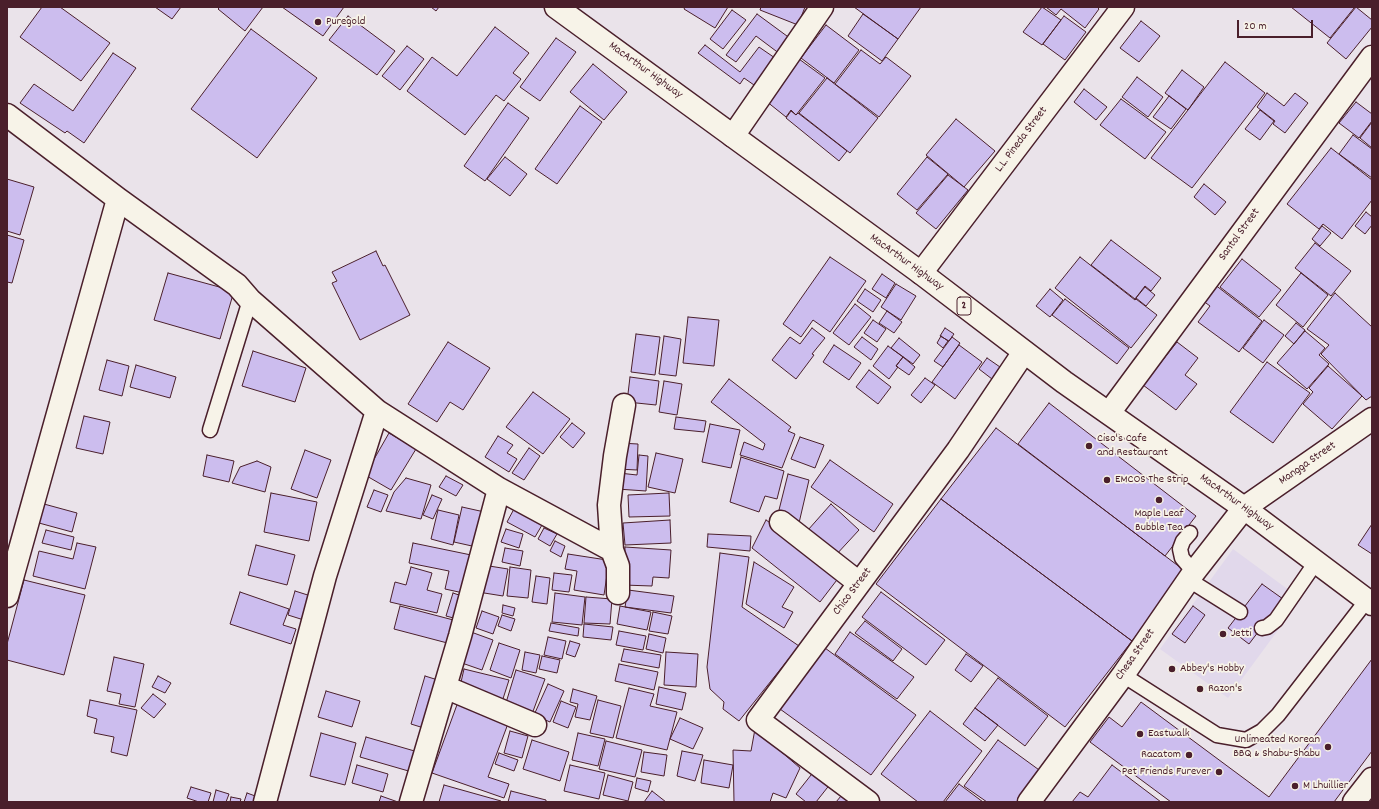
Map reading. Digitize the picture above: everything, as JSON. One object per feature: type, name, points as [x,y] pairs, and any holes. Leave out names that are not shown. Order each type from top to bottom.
[{"type":"main road","name":"MacArthur Highway","points":[[556,7],[921,273],[1024,352],[1244,508],[1369,602]]},
{"type":"main road","points":[[733,136],[822,7]]},
{"type":"main road","name":"L.L. Pineda Street","points":[[921,273],[1123,7]]},
{"type":"main road","name":"Santol Street","points":[[1109,413],[1372,57]]},
{"type":"main road","points":[[7,115],[118,199],[237,285],[250,300],[377,411],[499,489],[612,550]]},
{"type":"main road","points":[[7,596],[118,199]]},
{"type":"main road","name":"Chico Street","points":[[868,802],[758,720],[958,450],[1024,352]]},
{"type":"main road","points":[[618,593],[618,566],[612,550],[609,505],[615,456],[624,405]]},
{"type":"main road","points":[[265,802],[325,576],[377,411]]},
{"type":"main road","name":"Mangga Street","points":[[1244,508],[1372,419]]},
{"type":"main road","points":[[411,802],[499,489]]},
{"type":"main road","name":"Chesa Street","points":[[1029,802],[1123,675],[1192,576],[1244,508]]},
{"type":"main road","points":[[781,522],[859,584]]},
{"type":"main road","points":[[444,687],[535,725]]},
{"type":"main road","points":[[1354,802],[1372,779]]},
{"type":"lane","points":[[210,430],[250,300]]},
{"type":"lane","points":[[1190,533],[1182,541],[1180,549],[1182,558],[1192,576],[1240,612]]},
{"type":"lane","points":[[1262,628],[1267,627],[1276,620],[1316,562]]},
{"type":"lane","points":[[1123,675],[1217,735],[1246,740],[1262,731],[1278,715],[1369,602]]},
{"type":"shaded area","name":"Jetti","points":[[1233,549],[1301,599],[1228,698],[1160,649]]},
{"type":"building","points":[[42,7],[60,7],[110,43],[81,81],[20,37]]},
{"type":"building","points":[[155,7],[181,7],[172,19]]},
{"type":"building","points":[[220,7],[263,7],[245,31],[218,9]]},
{"type":"building","name":"Puregold","points":[[282,7],[344,7],[323,36]]},
{"type":"building","points":[[431,7],[439,7],[436,11]]},
{"type":"building","points":[[685,7],[728,7],[715,28],[684,9]]},
{"type":"building","points":[[761,7],[805,7],[798,25],[760,10]]},
{"type":"building","points":[[854,7],[921,7],[898,39]]},
{"type":"building","points":[[1042,7],[1061,20],[1042,45],[1023,32]]},
{"type":"building","points":[[1046,7],[1097,7],[1099,9],[1085,28],[1061,9],[1056,15]]},
{"type":"building","points":[[1291,7],[1353,7],[1354,8],[1330,38]]},
{"type":"building","points":[[1356,7],[1372,20],[1372,27],[1346,59],[1327,43]]},
{"type":"building","points":[[732,10],[746,20],[723,49],[710,39]]},
{"type":"building","points":[[757,14],[791,39],[780,54],[756,36],[736,62],[726,55]]},
{"type":"building","points":[[863,14],[898,39],[882,61],[848,36]]},
{"type":"building","points":[[348,16],[395,51],[377,75],[329,40]]},
{"type":"building","points":[[1064,16],[1086,32],[1065,60],[1043,44]]},
{"type":"building","points":[[1141,21],[1160,36],[1139,62],[1120,48]]},
{"type":"building","points":[[826,25],[859,50],[834,83],[801,58]]},
{"type":"building","points":[[495,27],[529,53],[513,73],[521,79],[504,101],[496,95],[465,135],[407,91],[432,57],[457,76]]},
{"type":"building","points":[[251,29],[317,78],[257,158],[191,109]]},
{"type":"building","points":[[556,38],[576,52],[540,101],[520,87]]},
{"type":"building","points":[[705,45],[740,72],[759,47],[775,58],[754,85],[744,78],[740,84],[698,53]]},
{"type":"building","points":[[407,46],[424,59],[400,90],[382,76]]},
{"type":"building","points":[[861,50],[880,64],[886,57],[911,76],[879,117],[835,84]]},
{"type":"building","points":[[113,53],[136,68],[84,143],[67,131],[65,133],[20,103],[34,84],[73,111]]},
{"type":"building","points":[[799,59],[825,78],[796,115],[791,110],[786,117],[766,101]]},
{"type":"building","points":[[1225,62],[1265,93],[1192,188],[1151,158]]},
{"type":"building","points":[[593,64],[627,92],[604,120],[570,92]]},
{"type":"building","points":[[1182,70],[1204,87],[1188,110],[1165,93]]},
{"type":"building","points":[[1137,77],[1163,97],[1148,117],[1122,97]]},
{"type":"building","points":[[827,78],[878,118],[850,153],[799,113]]},
{"type":"building","points":[[1084,89],[1107,107],[1096,120],[1074,102]]},
{"type":"building","points":[[1267,93],[1284,106],[1295,93],[1308,103],[1285,133],[1273,124],[1275,121],[1257,107]]},
{"type":"building","points":[[1169,96],[1186,109],[1171,129],[1153,117]]},
{"type":"building","points":[[1121,99],[1166,132],[1145,159],[1100,125]]},
{"type":"building","points":[[1356,102],[1372,114],[1372,121],[1359,138],[1339,123]]},
{"type":"building","points":[[508,103],[529,118],[485,181],[464,166]]},
{"type":"building","points":[[580,106],[602,122],[557,184],[535,169]]},
{"type":"building","points":[[1260,110],[1274,121],[1260,140],[1245,129]]},
{"type":"building","points":[[791,111],[796,115],[798,113],[847,151],[839,161],[786,118]]},
{"type":"building","points":[[956,119],[995,151],[964,187],[926,155]]},
{"type":"building","points":[[1372,122],[1372,148],[1360,138]]},
{"type":"building","points":[[1353,135],[1372,149],[1372,178],[1339,154]]},
{"type":"building","points":[[1331,148],[1372,180],[1372,200],[1342,239],[1323,224],[1319,229],[1287,204]]},
{"type":"building","points":[[505,157],[527,174],[510,196],[487,179]]},
{"type":"building","points":[[927,157],[948,174],[917,210],[897,194]]},
{"type":"building","points":[[948,175],[968,190],[936,229],[916,213]]},
{"type":"building","points":[[7,179],[34,187],[20,235],[7,231]]},
{"type":"building","points":[[1204,184],[1226,202],[1215,215],[1194,197]]},
{"type":"building","points":[[1366,212],[1372,217],[1372,225],[1365,234],[1355,226]]},
{"type":"building","points":[[1322,226],[1331,233],[1320,246],[1312,239]]},
{"type":"building","points":[[7,235],[24,240],[12,283],[7,282]]},
{"type":"building","points":[[1111,240],[1161,278],[1151,291],[1145,286],[1135,299],[1091,265]]},
{"type":"building","points":[[1315,243],[1351,271],[1331,296],[1295,268]]},
{"type":"building","points":[[376,251],[383,266],[385,265],[410,315],[360,340],[332,283],[337,281],[332,272]]},
{"type":"building","points":[[830,257],[866,281],[830,332],[813,320],[801,337],[783,324]]},
{"type":"building","points":[[1080,257],[1135,300],[1136,299],[1157,315],[1131,348],[1055,288]]},
{"type":"building","points":[[1242,259],[1281,290],[1259,317],[1220,287]]},
{"type":"building","points":[[168,273],[234,291],[220,339],[154,320]]},
{"type":"building","points":[[1301,273],[1328,295],[1303,327],[1276,305]]},
{"type":"building","points":[[882,274],[895,283],[886,298],[872,289]]},
{"type":"building","points":[[896,284],[916,296],[901,320],[881,307]]},
{"type":"building","points":[[1214,284],[1262,321],[1239,352],[1198,322],[1210,306],[1202,300]]},
{"type":"building","points":[[1145,287],[1155,295],[1146,306],[1136,298]]},
{"type":"building","points":[[865,289],[881,300],[873,312],[857,301]]},
{"type":"building","points":[[1050,289],[1063,300],[1050,317],[1036,306]]},
{"type":"building","points":[[1335,293],[1372,327],[1372,396],[1366,400],[1321,354],[1329,345],[1307,329]]},
{"type":"building","points":[[1065,299],[1129,348],[1117,364],[1052,315]]},
{"type":"building","points":[[855,304],[871,317],[849,345],[833,333]]},
{"type":"building","points":[[887,311],[902,322],[894,333],[879,323]]},
{"type":"building","points":[[688,317],[719,320],[714,366],[683,363]]},
{"type":"building","points":[[873,320],[886,329],[877,342],[864,333]]},
{"type":"building","points":[[1264,320],[1284,335],[1263,363],[1243,348]]},
{"type":"building","points":[[1296,323],[1305,330],[1294,344],[1285,336]]},
{"type":"building","points":[[812,328],[825,338],[812,354],[814,355],[796,379],[772,360],[790,337],[800,344]]},
{"type":"building","points":[[945,328],[954,334],[949,341],[940,336]]},
{"type":"building","points":[[1305,331],[1325,348],[1319,355],[1329,364],[1307,389],[1277,363]]},
{"type":"building","points":[[636,334],[660,337],[655,375],[631,372]]},
{"type":"building","points":[[664,336],[681,339],[676,376],[659,374]]},
{"type":"building","points":[[941,336],[948,341],[943,348],[937,343]]},
{"type":"building","points":[[862,337],[878,349],[871,360],[854,347]]},
{"type":"building","points":[[952,337],[960,343],[943,367],[934,361]]},
{"type":"building","points":[[899,338],[920,355],[913,364],[891,348]]},
{"type":"building","points":[[448,342],[490,368],[463,410],[450,402],[437,422],[408,404]]},
{"type":"building","points":[[1177,342],[1198,358],[1185,375],[1197,384],[1176,410],[1143,385]]},
{"type":"building","points":[[834,345],[861,363],[849,380],[823,362]]},
{"type":"building","points":[[959,345],[982,362],[955,399],[932,382]]},
{"type":"building","points":[[888,346],[903,357],[889,379],[873,366]]},
{"type":"building","points":[[253,351],[306,368],[295,402],[242,386]]},
{"type":"building","points":[[903,357],[915,367],[909,375],[896,366]]},
{"type":"building","points":[[987,358],[1000,367],[992,379],[979,369]]},
{"type":"building","points":[[107,360],[129,366],[122,396],[99,390]]},
{"type":"building","points":[[1267,362],[1310,393],[1273,443],[1230,412]]},
{"type":"building","points":[[136,365],[176,377],[170,398],[130,387]]},
{"type":"building","points":[[1328,366],[1362,396],[1332,429],[1303,404],[1313,392],[1309,388]]},
{"type":"building","points":[[869,370],[891,387],[878,404],[856,387]]},
{"type":"building","points":[[630,377],[659,381],[656,405],[627,402]]},
{"type":"building","points":[[925,378],[935,385],[921,403],[911,395]]},
{"type":"building","points":[[729,379],[791,427],[788,431],[795,434],[782,468],[740,455],[744,442],[763,450],[765,444],[711,402]]},
{"type":"building","points":[[664,381],[682,384],[677,415],[659,412]]},
{"type":"building","points":[[533,392],[570,419],[543,454],[506,427]]},
{"type":"building","name":"EMCOS The Strip","points":[[1049,403],[1196,516],[1165,556],[1018,444]]},
{"type":"building","points":[[84,416],[110,422],[103,454],[76,448]]},
{"type":"building","points":[[676,417],[706,421],[704,432],[674,429]]},
{"type":"building","points":[[572,423],[585,433],[573,448],[560,437]]},
{"type":"building","points":[[710,424],[740,430],[731,468],[702,462]]},
{"type":"building","points":[[996,428],[1185,571],[1132,641],[941,499]]},
{"type":"building","points":[[389,433],[416,449],[391,490],[365,475]]},
{"type":"building","points":[[498,436],[513,445],[507,453],[517,459],[509,472],[485,457]]},
{"type":"building","points":[[800,437],[824,445],[815,468],[791,459]]},
{"type":"building","points":[[619,443],[638,444],[637,470],[618,469]]},
{"type":"building","points":[[529,448],[540,456],[524,480],[512,473]]},
{"type":"building","points":[[305,450],[331,460],[317,498],[291,489]]},
{"type":"building","points":[[656,453],[683,459],[675,493],[648,487]]},
{"type":"building","points":[[207,455],[234,461],[229,482],[203,476]]},
{"type":"building","points":[[639,455],[648,456],[646,491],[617,489],[619,473],[637,475]]},
{"type":"building","points":[[741,457],[784,471],[777,499],[765,496],[759,512],[730,502]]},
{"type":"building","points":[[830,460],[893,504],[874,532],[811,487]]},
{"type":"building","points":[[257,461],[271,467],[265,492],[232,483],[240,467]]},
{"type":"building","points":[[788,474],[809,480],[799,523],[777,518]]},
{"type":"building","points":[[446,476],[463,485],[456,496],[439,487]]},
{"type":"building","points":[[406,478],[431,485],[421,519],[386,511],[394,492]]},
{"type":"building","points":[[374,490],[388,495],[381,512],[367,507]]},
{"type":"building","points":[[271,493],[317,502],[309,541],[264,532]]},
{"type":"building","points":[[669,493],[670,516],[629,517],[628,495]]},
{"type":"building","points":[[432,495],[442,499],[433,519],[423,515]]},
{"type":"building","points":[[941,499],[1132,641],[1065,727],[876,584]]},
{"type":"building","points":[[44,504],[77,513],[72,532],[39,523]]},
{"type":"building","points":[[831,504],[859,530],[835,556],[808,530]]},
{"type":"building","points":[[462,507],[489,513],[481,548],[454,542]]},
{"type":"building","points":[[514,509],[542,525],[535,537],[507,522]]},
{"type":"building","points":[[438,510],[459,515],[453,545],[431,539]]},
{"type":"building","points":[[670,520],[671,543],[625,545],[623,523]]},
{"type":"building","points":[[766,520],[843,572],[820,602],[752,548]]},
{"type":"building","points":[[1372,524],[1372,554],[1358,545]]},
{"type":"building","points":[[544,528],[557,534],[550,546],[538,539]]},
{"type":"building","points":[[506,529],[523,534],[519,548],[501,542]]},
{"type":"building","points":[[46,530],[74,537],[71,550],[42,543]]},
{"type":"building","points":[[708,534],[751,536],[750,551],[707,547]]},
{"type":"building","points":[[555,541],[565,546],[561,557],[550,551]]},
{"type":"building","points":[[77,543],[96,547],[85,589],[33,576],[39,551],[73,559]]},
{"type":"building","points":[[413,543],[476,556],[468,594],[445,589],[449,571],[409,563]]},
{"type":"building","points":[[256,545],[295,555],[287,585],[248,575]]},
{"type":"building","points":[[625,547],[671,550],[669,578],[653,577],[652,586],[623,585]]},
{"type":"building","points":[[505,548],[523,551],[520,566],[502,562]]},
{"type":"building","points":[[720,553],[749,557],[742,607],[799,646],[739,721],[723,709],[724,702],[710,689],[707,667]]},
{"type":"building","points":[[568,554],[607,560],[606,568],[608,568],[604,595],[574,590],[577,571],[565,569]]},
{"type":"building","points":[[754,562],[794,587],[782,607],[793,612],[784,628],[746,604]]},
{"type":"building","points":[[483,565],[508,569],[503,596],[478,592]]},
{"type":"building","points":[[411,567],[432,573],[427,590],[442,594],[437,613],[390,602],[395,582],[406,585]]},
{"type":"building","points":[[510,567],[531,570],[528,598],[507,596]]},
{"type":"building","points":[[554,573],[572,575],[569,592],[552,590]]},
{"type":"building","points":[[536,576],[550,578],[547,604],[532,602]]},
{"type":"building","points":[[24,580],[85,595],[64,675],[7,660],[7,644]]},
{"type":"building","points":[[1262,584],[1283,599],[1249,644],[1228,628]]},
{"type":"building","points":[[628,590],[674,596],[671,613],[625,607]]},
{"type":"building","points":[[295,591],[314,597],[307,621],[288,615]]},
{"type":"building","points":[[240,592],[289,609],[283,625],[296,629],[291,644],[230,624]]},
{"type":"building","points":[[881,592],[945,640],[926,665],[862,617]]},
{"type":"building","points":[[453,593],[468,598],[461,620],[446,616]]},
{"type":"building","points":[[555,593],[585,597],[582,625],[552,622]]},
{"type":"building","points":[[586,597],[612,599],[610,624],[584,623]]},
{"type":"building","points":[[503,605],[515,608],[513,616],[502,613]]},
{"type":"building","points":[[400,606],[461,622],[455,645],[394,629]]},
{"type":"building","points":[[620,606],[651,612],[647,630],[617,624]]},
{"type":"building","points":[[1193,606],[1205,615],[1185,643],[1172,634]]},
{"type":"building","points":[[482,611],[499,617],[493,634],[476,628]]},
{"type":"building","points":[[653,612],[672,616],[668,634],[649,631]]},
{"type":"building","points":[[502,615],[515,619],[511,631],[498,626]]},
{"type":"building","points":[[865,621],[902,649],[893,661],[855,633]]},
{"type":"building","points":[[551,623],[579,628],[578,636],[549,631]]},
{"type":"building","points":[[584,624],[613,627],[611,640],[583,637]]},
{"type":"building","points":[[619,631],[646,636],[643,650],[616,645]]},
{"type":"building","points":[[471,632],[493,640],[482,670],[459,662]]},
{"type":"building","points":[[850,632],[914,677],[897,699],[835,654]]},
{"type":"building","points":[[649,634],[666,638],[663,653],[646,649]]},
{"type":"building","points":[[548,637],[566,641],[562,659],[544,655]]},
{"type":"building","points":[[570,641],[580,644],[575,657],[566,654]]},
{"type":"building","points":[[499,643],[520,650],[511,678],[490,670]]},
{"type":"building","points":[[825,648],[916,715],[871,775],[780,709]]},
{"type":"building","points":[[624,649],[661,655],[659,668],[621,661]]},
{"type":"building","points":[[525,652],[540,655],[536,673],[522,670]]},
{"type":"building","points":[[666,652],[698,654],[696,687],[664,685]]},
{"type":"building","points":[[966,654],[983,666],[971,682],[955,670]]},
{"type":"building","points":[[542,656],[560,660],[557,673],[539,669]]},
{"type":"building","points":[[114,657],[144,664],[135,707],[119,704],[121,694],[107,691]]},
{"type":"building","name":"Eastwalk","points":[[1372,659],[1372,751],[1334,802],[1171,802],[1090,742],[1109,717],[1122,727],[1141,702],[1269,797]]},
{"type":"building","points":[[619,664],[658,672],[654,690],[615,681]]},
{"type":"building","points":[[464,669],[509,680],[501,705],[459,691]]},
{"type":"building","points":[[516,670],[545,679],[532,714],[505,706]]},
{"type":"building","points":[[158,676],[171,683],[165,693],[152,687]]},
{"type":"building","points":[[425,676],[441,681],[427,729],[411,724]]},
{"type":"building","points":[[998,678],[1048,716],[1025,746],[975,708]]},
{"type":"building","points":[[548,684],[564,691],[550,722],[534,715]]},
{"type":"building","points":[[659,687],[686,693],[682,710],[656,704]]},
{"type":"building","points":[[629,688],[654,694],[650,706],[677,712],[667,750],[616,738]]},
{"type":"building","points":[[573,689],[597,696],[590,720],[575,717],[578,704],[570,702]]},
{"type":"building","points":[[326,691],[360,701],[352,727],[318,717]]},
{"type":"building","points":[[153,694],[166,704],[154,718],[141,708]]},
{"type":"building","points":[[90,700],[137,710],[127,756],[111,752],[114,737],[94,733],[97,719],[87,716]]},
{"type":"building","points":[[598,700],[621,706],[613,738],[590,733]]},
{"type":"building","points":[[561,701],[576,707],[568,728],[553,722]]},
{"type":"building","points":[[458,702],[509,721],[488,777],[509,784],[504,798],[432,773]]},
{"type":"building","points":[[975,708],[998,725],[985,741],[963,724]]},
{"type":"building","points":[[930,711],[982,751],[943,802],[918,802],[881,774]]},
{"type":"building","points":[[680,718],[703,728],[693,749],[670,739]]},
{"type":"building","points":[[755,729],[800,768],[786,798],[773,793],[770,802],[734,802],[733,750],[751,751]]},
{"type":"building","points":[[510,731],[528,736],[522,758],[504,753]]},
{"type":"building","points":[[321,733],[356,743],[345,785],[310,776]]},
{"type":"building","points":[[578,733],[605,739],[598,766],[572,760]]},
{"type":"building","points":[[366,737],[418,752],[412,772],[360,757]]},
{"type":"building","points":[[532,740],[569,752],[560,781],[523,769]]},
{"type":"building","points":[[998,740],[1046,775],[1026,802],[987,802],[964,786]]},
{"type":"building","points":[[606,741],[642,750],[635,777],[599,769]]},
{"type":"building","points":[[682,751],[703,755],[695,781],[677,776]]},
{"type":"building","points":[[644,752],[667,755],[664,776],[641,772]]},
{"type":"building","points":[[499,753],[518,760],[514,771],[495,764]]},
{"type":"building","points":[[704,760],[733,765],[729,788],[701,783]]},
{"type":"building","points":[[357,765],[388,774],[383,792],[352,783]]},
{"type":"building","points":[[570,765],[605,773],[599,799],[564,791]]},
{"type":"building","points":[[1112,765],[1161,802],[1072,802],[1080,792],[1088,797]]},
{"type":"building","points":[[815,770],[831,783],[816,802],[806,802],[796,794]]},
{"type":"building","points":[[608,775],[633,782],[628,801],[603,795]]},
{"type":"building","points":[[637,778],[651,781],[648,792],[635,788]]},
{"type":"building","points":[[959,784],[983,802],[945,802]]},
{"type":"building","points":[[444,785],[501,801],[439,802]]},
{"type":"building","points":[[191,787],[211,793],[208,802],[199,802],[187,798]]},
{"type":"building","points":[[216,790],[229,794],[226,802],[213,802]]},
{"type":"building","points":[[511,791],[546,800],[546,802],[508,802]]},
{"type":"building","points":[[652,791],[666,802],[644,802]]},
{"type":"building","points":[[247,793],[258,797],[257,802],[244,802]]},
{"type":"building","points":[[381,796],[398,802],[379,802]]},
{"type":"building","points":[[841,796],[849,802],[836,802]]},
{"type":"building","points":[[231,797],[241,799],[240,802],[230,802]]},
{"type":"place","name":"Puregold","points":[[318,22]]},
{"type":"place","name":"Ciso's Cafe and Restaurant","points":[[1089,446]]},
{"type":"place","name":"EMCOS The Strip","points":[[1107,480]]},
{"type":"place","name":"Maple Leaf Bubble Tea","points":[[1159,500]]},
{"type":"place","name":"Jetti","points":[[1223,634]]},
{"type":"place","name":"Abbey's Hobby","points":[[1172,669]]},
{"type":"place","name":"Razon's","points":[[1200,689]]},
{"type":"place","name":"Eastwalk","points":[[1140,734]]},
{"type":"place","name":"Unlimeated Korean BBQ & Shabu-Shabu","points":[[1328,747]]},
{"type":"place","name":"Racatom","points":[[1189,755]]},
{"type":"place","name":"Pet Friends Furever","points":[[1219,772]]},
{"type":"place","name":"M Lhuillier","points":[[1295,786]]}]
